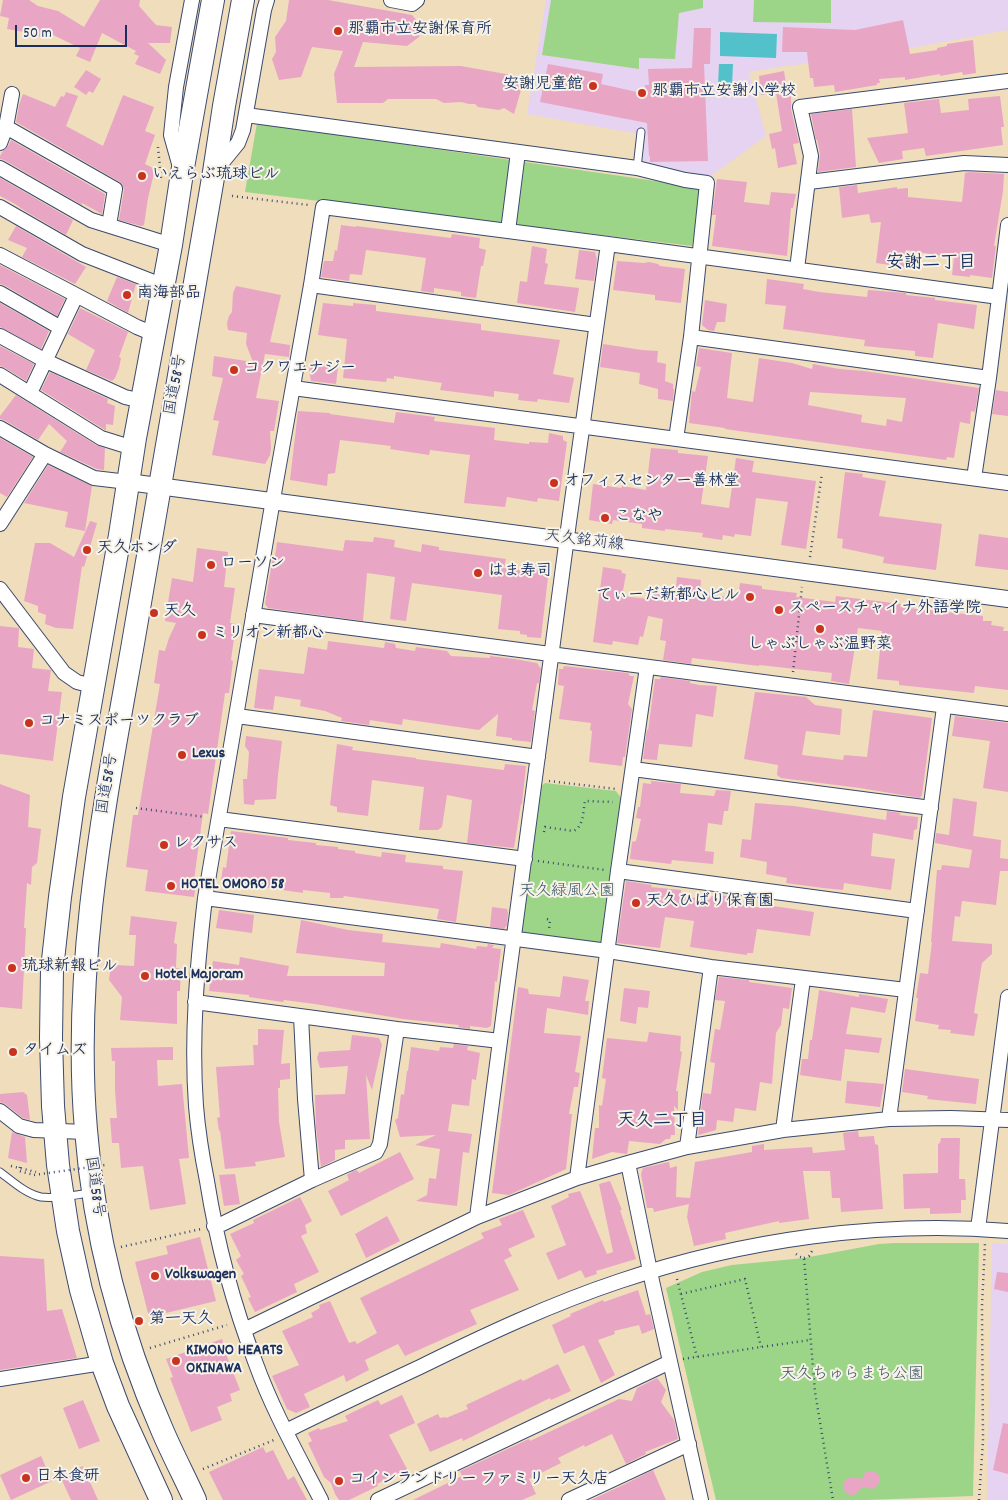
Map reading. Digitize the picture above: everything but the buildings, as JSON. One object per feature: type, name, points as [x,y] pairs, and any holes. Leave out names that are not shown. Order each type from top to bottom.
[{"type":"highway","name":"国道58号","points":[[161,1500],[122,1414],[102,1363],[81,1290],[67,1226],[54,1132],[51,1038],[52,969],[74,797],[133,448],[172,245],[182,172],[213,0]]},
{"type":"highway","name":"国道58号","points":[[195,1500],[153,1409],[122,1320],[104,1253],[86,1132],[83,1034],[86,959],[93,882],[243,0]]},
{"type":"street","points":[[182,172],[171,135],[176,87],[192,0]]},
{"type":"street","points":[[214,172],[238,143],[246,115],[267,0]]},
{"type":"street","points":[[390,0],[412,4],[417,0]]},
{"type":"street","points":[[797,269],[811,156],[800,107],[1008,81]]},
{"type":"street","points":[[0,143],[6,128],[12,94]]},
{"type":"street","points":[[246,115],[637,168],[685,180],[707,183],[691,337],[676,438]]},
{"type":"street","points":[[6,128],[115,188],[109,225]]},
{"type":"street","points":[[508,231],[518,152]]},
{"type":"street","points":[[809,182],[964,163],[1008,165]]},
{"type":"street","points":[[0,168],[91,220],[172,245]]},
{"type":"street","points":[[0,207],[82,254],[164,286]]},
{"type":"street","points":[[321,1500],[266,1390],[229,1284],[214,1226],[203,1160],[196,1106],[194,1051],[198,954],[205,898],[272,501],[312,285],[323,207],[999,297]]},
{"type":"street","points":[[974,478],[989,378],[1008,225]]},
{"type":"street","points":[[477,1217],[608,244]]},
{"type":"street","points":[[0,255],[76,296],[154,334]]},
{"type":"street","points":[[312,285],[596,325]]},
{"type":"street","points":[[0,293],[61,328]]},
{"type":"street","points":[[30,393],[76,296]]},
{"type":"street","points":[[0,336],[46,361],[125,397],[142,401]]},
{"type":"street","points":[[691,337],[989,378]]},
{"type":"street","points":[[0,374],[102,438],[133,448]]},
{"type":"street","points":[[294,388],[1008,483]]},
{"type":"street","points":[[0,428],[45,454],[94,478],[128,482]]},
{"type":"street","points":[[0,524],[45,454]]},
{"type":"street","name":"天久銘苅線","points":[[128,482],[1008,599]]},
{"type":"street","points":[[0,589],[64,673],[77,682],[93,686]]},
{"type":"street","points":[[253,614],[1008,714]]},
{"type":"street","points":[[577,1178],[618,871],[625,790],[633,769],[648,667]]},
{"type":"street","points":[[889,1120],[944,706]]},
{"type":"street","points":[[237,716],[538,757]]},
{"type":"street","points":[[633,769],[931,808]]},
{"type":"street","points":[[219,819],[524,859]]},
{"type":"street","points":[[618,871],[917,911]]},
{"type":"street","points":[[205,898],[608,951],[711,967],[906,990]]},
{"type":"street","points":[[687,1147],[711,967]]},
{"type":"street","points":[[783,1130],[803,978]]},
{"type":"street","points":[[982,1229],[992,1119],[1008,997]]},
{"type":"street","points":[[196,1002],[500,1041]]},
{"type":"street","points":[[301,1016],[305,1099],[312,1180]]},
{"type":"street","points":[[214,1226],[222,1224],[312,1180],[376,1152],[380,1144],[397,1029]]},
{"type":"street","points":[[0,1111],[19,1126],[34,1130],[86,1132]]},
{"type":"street","points":[[242,1325],[477,1217],[577,1178],[687,1147],[783,1130],[889,1120],[1008,1120]]},
{"type":"street","points":[[628,1163],[650,1272],[675,1361],[701,1500]]},
{"type":"street","points":[[286,1433],[514,1322],[583,1294],[698,1258],[744,1248],[826,1236],[906,1229],[1008,1231]]},
{"type":"street","points":[[378,1500],[675,1361]]},
{"type":"street","points":[[0,1379],[102,1363]]},
{"type":"street","points":[[569,1500],[689,1444]]},
{"type":"lane","points":[[637,168],[641,132]]},
{"type":"lane","points":[[0,1172],[24,1190],[41,1197],[62,1197],[94,1192]]},
{"type":"path","points":[[158,142],[162,182]]},
{"type":"path","points":[[232,196],[323,207]]},
{"type":"path","points":[[810,558],[824,458]]},
{"type":"path","points":[[792,686],[802,586]]},
{"type":"path","points":[[535,779],[625,790]]},
{"type":"path","points":[[543,835],[545,827],[577,830],[581,824],[585,801],[616,802],[625,790]]},
{"type":"path","points":[[136,808],[219,819]]},
{"type":"path","points":[[524,859],[618,871]]},
{"type":"path","points":[[547,919],[550,920],[548,933]]},
{"type":"path","points":[[6,1165],[20,1167],[19,1171],[35,1173],[105,1165]]},
{"type":"path","points":[[121,1246],[214,1226]]},
{"type":"path","points":[[979,1500],[983,1441],[982,1229]]},
{"type":"path","points":[[794,1250],[796,1255],[804,1258],[809,1256],[812,1248]]},
{"type":"path","points":[[804,1258],[815,1392],[833,1500]]},
{"type":"path","points":[[676,1275],[697,1357]]},
{"type":"path","points":[[681,1294],[745,1279],[761,1347]]},
{"type":"path","points":[[150,1348],[242,1325]]},
{"type":"path","points":[[675,1361],[810,1340]]},
{"type":"path","points":[[203,1469],[286,1433]]},
{"type":"shaded area","name":"那覇市立安謝小学校","points":[[546,0],[1008,0],[1008,30],[857,58],[749,72],[766,136],[712,175],[687,175],[642,164],[645,135],[527,114]]},
{"type":"shaded area","points":[[992,1243],[1008,1244],[1008,1500],[987,1500]]},
{"type":"green space","points":[[551,0],[703,0],[703,8],[679,13],[675,59],[639,58],[639,69],[542,55]]},
{"type":"green space","points":[[754,0],[831,0],[831,23],[753,22]]},
{"type":"green space","points":[[257,123],[703,188],[692,246],[245,192]]},
{"type":"green space","name":"天久緑風公園","points":[[545,783],[616,791],[621,798],[602,942],[598,945],[525,936],[521,930],[540,787]]},
{"type":"green space","name":"天久ちゅらまち公園","points":[[979,1243],[973,1496],[867,1500],[716,1500],[666,1288],[702,1272],[732,1265],[804,1258],[879,1244]]},
{"type":"water","points":[[720,32],[777,34],[776,58],[720,56]]},
{"type":"water","points":[[719,64],[733,64],[732,86],[718,86]]},
{"type":"place","name":"那覇市立安謝保育所","points":[[338,31]]},
{"type":"place","name":"安謝児童館","points":[[593,86]]},
{"type":"place","name":"那覇市立安謝小学校","points":[[642,93]]},
{"type":"place","name":"いえらぶ琉球ビル","points":[[142,176]]},
{"type":"place","name":"南海部品","points":[[127,295]]},
{"type":"place","name":"コクワエナジー","points":[[234,370]]},
{"type":"place","name":"オフィスセンター善林堂","points":[[554,483]]},
{"type":"place","name":"こなや","points":[[605,518]]},
{"type":"place","name":"天久ホンダ","points":[[87,550]]},
{"type":"place","name":"ローソン","points":[[211,565]]},
{"type":"place","name":"はま寿司","points":[[478,573]]},
{"type":"place","name":"てぃーだ新都心ビル","points":[[750,597]]},
{"type":"place","name":"スペースチャイナ外語学院","points":[[779,610]]},
{"type":"place","name":"天久","points":[[154,613]]},
{"type":"place","name":"しゃぶしゃぶ温野菜","points":[[820,629]]},
{"type":"place","name":"ミリオン新都心","points":[[202,635]]},
{"type":"place","name":"コナミスポーツクラブ","points":[[29,723]]},
{"type":"place","name":"Lexus","points":[[182,755]]},
{"type":"place","name":"レクサス","points":[[164,845]]},
{"type":"place","name":"HOTEL OMORO 58","points":[[171,886]]},
{"type":"place","name":"天久ひばり保育園","points":[[636,903]]},
{"type":"place","name":"琉球新報ビル","points":[[12,968]]},
{"type":"place","name":"Hotel Majoram","points":[[145,976]]},
{"type":"place","name":"タイムズ","points":[[13,1052]]},
{"type":"place","name":"Volkswagen","points":[[155,1276]]},
{"type":"place","name":"第一天久","points":[[139,1321]]},
{"type":"place","name":"KIMONO HEARTS OKINAWA","points":[[176,1361]]},
{"type":"place","name":"日本食研","points":[[26,1478]]},
{"type":"place","name":"コインランドリー ファミリー天久店","points":[[339,1481]]},
{"type":"district","name":"安謝二丁目","points":[[931,265]]},
{"type":"district","name":"天久二丁目","points":[[662,1123]]}]
